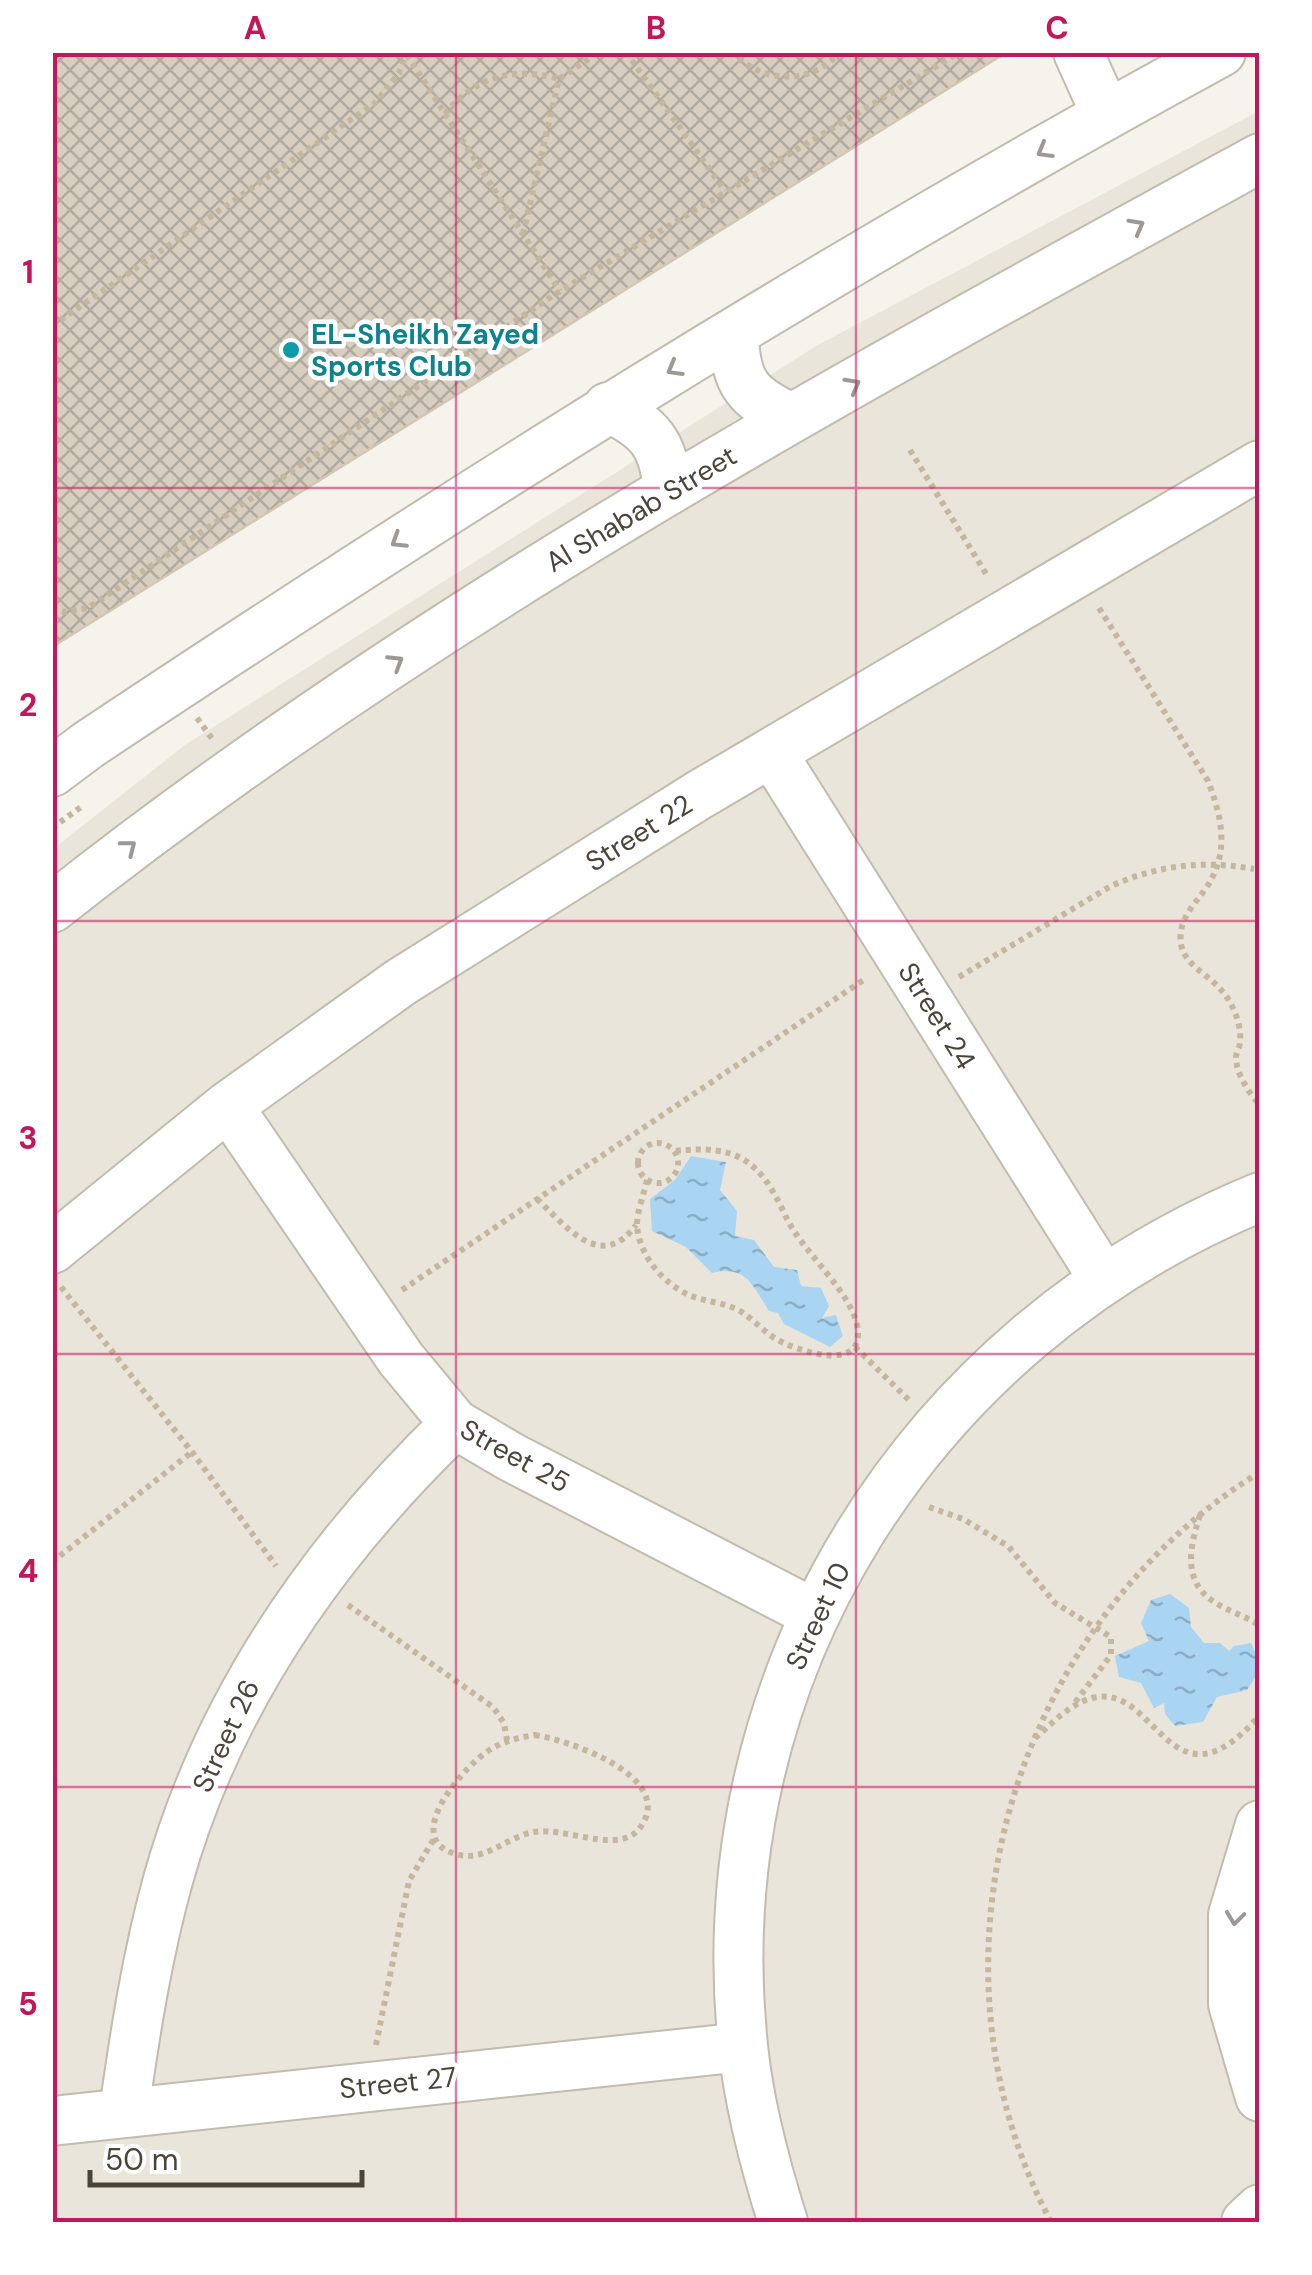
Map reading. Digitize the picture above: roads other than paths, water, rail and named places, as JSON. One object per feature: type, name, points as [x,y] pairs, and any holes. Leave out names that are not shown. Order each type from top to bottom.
[{"type":"street","points":[[1078,52],[1106,114]]},
{"type":"street","points":[[64,747],[175,687],[608,408],[1106,114],[1221,52]]},
{"type":"street","name":"Al Shabab Street","points":[[52,908],[151,830],[325,707],[668,491],[1260,158]]},
{"type":"street","points":[[734,334],[734,358],[741,380],[752,396],[792,418]]},
{"type":"street","points":[[608,408],[635,421],[652,436],[662,454],[668,491]]},
{"type":"street","name":"Street 22","points":[[52,1250],[228,1106],[401,982],[772,753],[1260,465]]},
{"type":"street","name":"Street 24","points":[[772,753],[1104,1278]]},
{"type":"street","name":"Street 25","points":[[228,1106],[368,1313],[423,1390],[455,1424],[511,1457],[815,1614]]},
{"type":"street","name":"Street 10","points":[[783,2222],[761,2150],[743,2046],[738,1958],[744,1870],[758,1782],[782,1696],[815,1614],[886,1492],[936,1426],[1015,1346],[1104,1278],[1159,1244],[1260,1197]]},
{"type":"street","name":"Street 26","points":[[124,2111],[138,2008],[168,1880],[223,1734],[308,1590],[399,1478],[455,1424]]},
{"type":"street","points":[[1260,1824],[1233,1915],[1232,1968],[1232,2004],[1260,2097]]},
{"type":"street","name":"Street 27","points":[[52,2121],[743,2046]]},
{"type":"street","points":[[1246,2222],[1260,2209]]},
{"type":"water","points":[[691,1156],[726,1162],[720,1190],[737,1211],[735,1236],[754,1240],[774,1267],[797,1270],[801,1286],[821,1288],[829,1306],[822,1318],[836,1315],[843,1336],[830,1347],[784,1324],[741,1274],[712,1273],[686,1247],[652,1231],[650,1199],[675,1180]]},
{"type":"water","points":[[1170,1594],[1189,1608],[1191,1627],[1204,1643],[1220,1643],[1229,1651],[1251,1643],[1257,1657],[1257,1672],[1247,1690],[1217,1697],[1203,1722],[1175,1726],[1165,1714],[1164,1703],[1154,1708],[1141,1683],[1119,1677],[1115,1656],[1149,1641],[1141,1623],[1151,1600]]},
{"type":"place","name":"EL-Sheikh Zayed Sports Club","points":[[291,350]]}]
